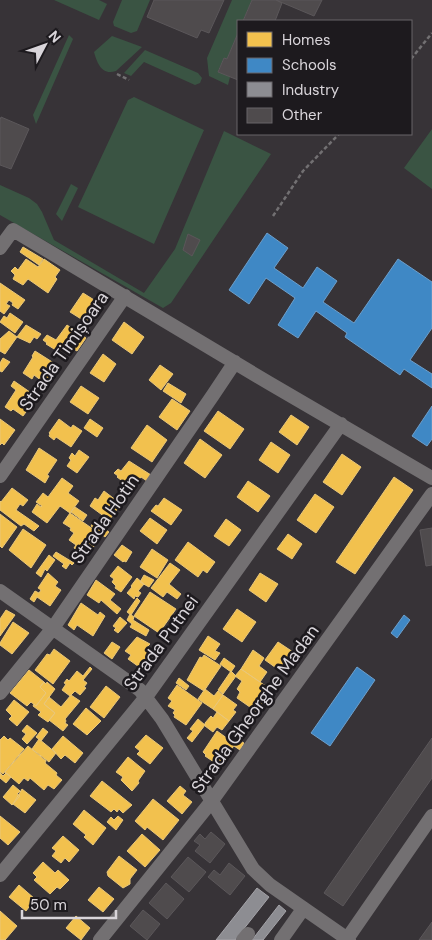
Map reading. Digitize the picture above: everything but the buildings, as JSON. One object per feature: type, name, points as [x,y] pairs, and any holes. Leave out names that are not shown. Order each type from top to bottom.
[{"type":"street","points":[[0,248],[13,230],[432,478]]},
{"type":"street","name":"Strada Timișoara","points":[[0,476],[125,296]]},
{"type":"street","name":"Strada Hotin","points":[[0,692],[53,628],[235,362]]},
{"type":"street","name":"Strada Putnei","points":[[0,875],[146,697],[341,424]]},
{"type":"street","name":"Strada Gheorghe Madan","points":[[100,940],[211,802],[432,494]]},
{"type":"street","points":[[0,591],[140,690],[162,719],[253,869],[270,886],[348,939],[432,816]]},
{"type":"street","points":[[281,940],[303,909]]},
{"type":"path","points":[[412,58],[432,33]]},
{"type":"path","points":[[118,74],[129,80]]},
{"type":"path","points":[[272,216],[303,171],[338,135]]},
{"type":"green space","points":[[54,0],[99,0],[107,4],[99,20]]},
{"type":"green space","points":[[122,0],[150,0],[137,31],[131,33],[114,26],[113,22]]},
{"type":"green space","points":[[232,0],[252,0],[243,20],[237,20],[237,35],[227,59],[224,58],[218,71],[230,77],[228,85],[209,76],[207,58]]},
{"type":"green space","points":[[69,35],[73,39],[36,124],[33,115]]},
{"type":"green space","points":[[112,36],[142,47],[116,71],[107,72],[101,68],[94,52]]},
{"type":"green space","points":[[145,50],[198,73],[202,78],[200,83],[195,85],[144,62],[131,76],[124,73]]},
{"type":"green space","points":[[134,97],[204,130],[154,244],[78,207],[128,100]]},
{"type":"green space","points":[[432,129],[432,189],[404,168]]},
{"type":"green space","points":[[224,131],[271,154],[171,303],[163,308],[0,215],[0,185],[29,198],[37,204],[54,240],[144,293],[175,249]]},
{"type":"green space","points":[[71,184],[78,188],[62,221],[56,214]]}]
